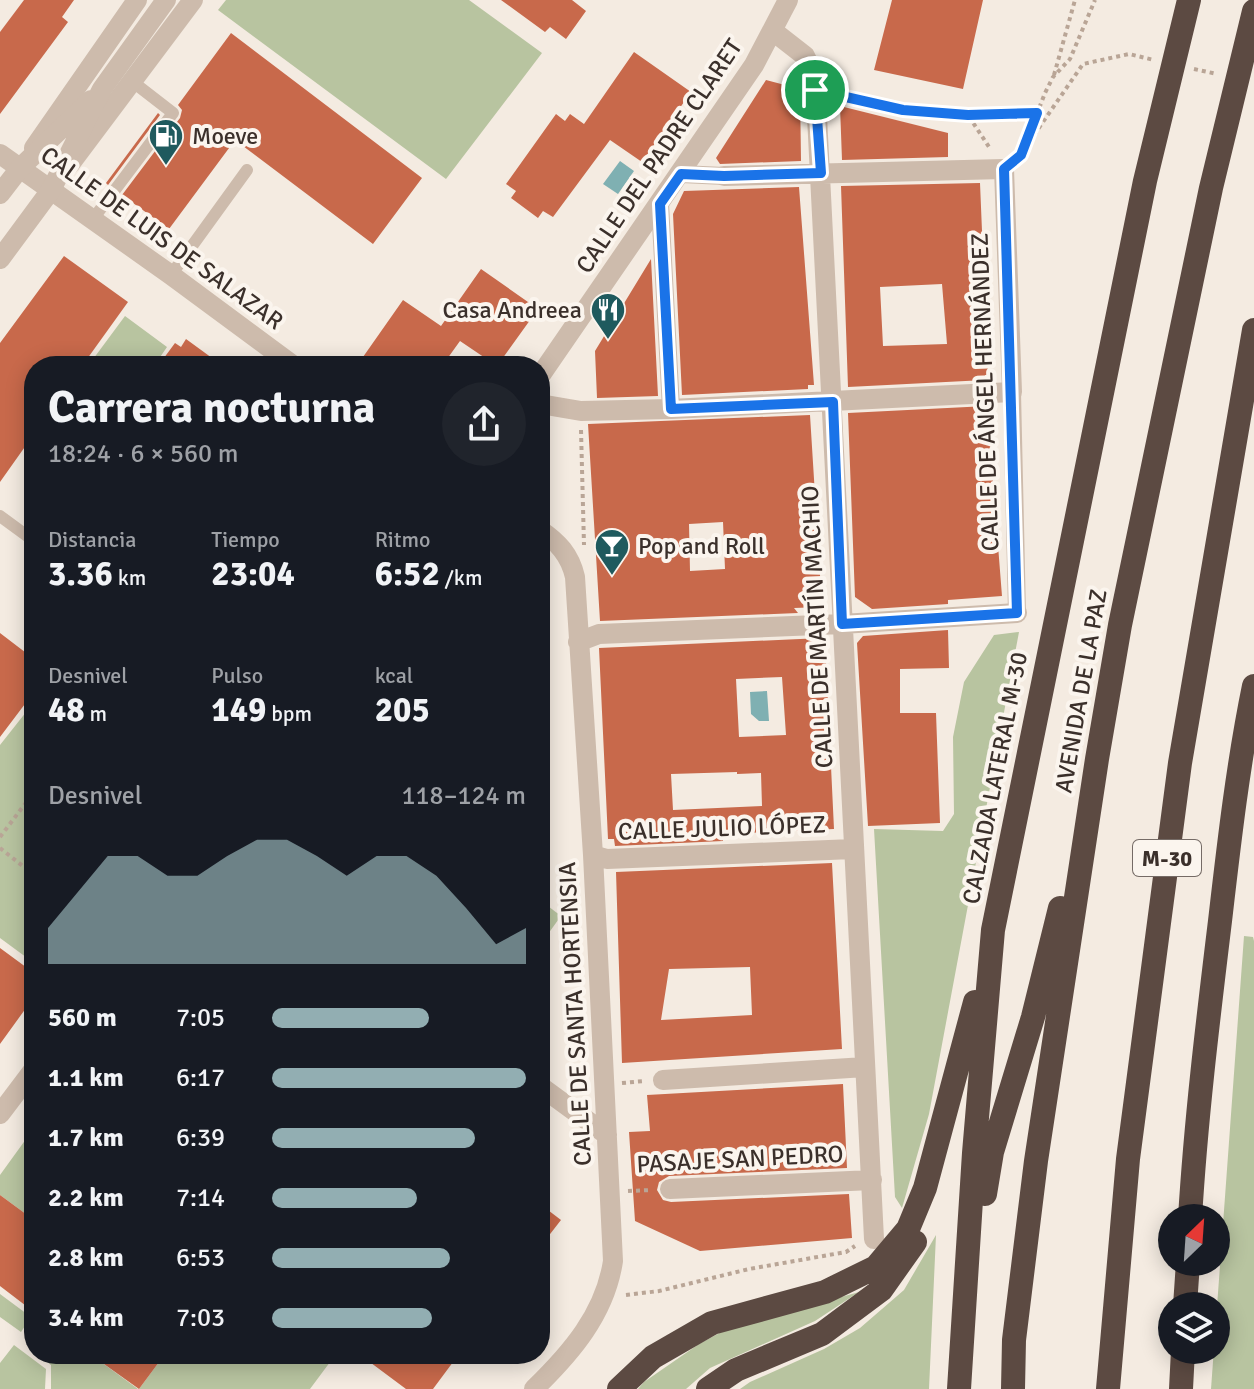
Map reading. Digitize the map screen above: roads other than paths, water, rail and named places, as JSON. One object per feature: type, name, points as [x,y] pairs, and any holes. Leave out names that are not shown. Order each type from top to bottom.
[{"type":"highway","name":"CALZADA LATERAL M-30","points":[[959,1389],[993,930],[1145,181],[1189,0]]},
{"type":"highway","name":"AVENIDA DE LA PAZ","points":[[1013,1389],[1014,1340],[1036,1161],[1120,625],[1208,204],[1254,11]]},
{"type":"highway","name":"M-30","points":[[1108,1389],[1128,1159],[1180,763],[1254,330]]},
{"type":"highway","name":"M-30","points":[[1191,1204],[1198,1102],[1226,867],[1254,686]]},
{"type":"highway","points":[[963,1313],[992,1152],[1033,1017],[1097,759]]},
{"type":"highway","points":[[619,1389],[653,1357],[712,1323],[825,1292],[876,1267],[908,1229],[925,1188],[993,930]]},
{"type":"highway","points":[[708,1389],[736,1370],[822,1334],[881,1290],[926,1227],[938,1192],[959,1109],[968,1032]]},
{"type":"highway","points":[[1181,1389],[1182,1364]]},
{"type":"street","points":[[0,194],[137,0]]},
{"type":"street","points":[[51,190],[102,89],[166,0]]},
{"type":"street","points":[[0,259],[193,0]]},
{"type":"street","name":"CALLE DEL PADRE CLARET","points":[[550,362],[754,65],[788,0]]},
{"type":"street","name":"CALLE DE MARTÍN MACHIO","points":[[773,31],[805,56],[812,67],[815,90],[874,1237]]},
{"type":"street","points":[[20,168],[102,89]]},
{"type":"street","name":"CALLE DE LUIS DE SALAZAR","points":[[0,154],[280,356]]},
{"type":"street","name":"CALLE DE ÁNGEL HERNÁNDEZ","points":[[821,173],[1004,169],[1017,613]]},
{"type":"street","points":[[681,174],[821,173]]},
{"type":"street","points":[[660,204],[671,409]]},
{"type":"street","points":[[550,406],[581,411],[671,409],[1012,392]]},
{"type":"street","name":"CALLE DE SANTA HORTENSIA","points":[[534,1389],[578,1343],[603,1298],[613,1261],[593,855],[576,591],[572,563],[562,548],[550,538]]},
{"type":"street","points":[[578,642],[599,634],[1017,613]]},
{"type":"street","name":"CALLE JULIO LÓPEZ","points":[[593,855],[607,859],[853,849]]},
{"type":"street","points":[[663,1080],[865,1067]]},
{"type":"street","points":[[0,1114],[24,1082]]},
{"type":"street","points":[[550,1093],[607,1135]]},
{"type":"street","name":"PASAJE SAN PEDRO","points":[[670,1189],[872,1180]]},
{"type":"lane","points":[[93,219],[173,113],[133,82]]},
{"type":"lane","points":[[171,275],[247,170]]},
{"type":"lane","points":[[0,516],[24,534]]},
{"type":"water","points":[[620,161],[634,171],[618,194],[603,184]]},
{"type":"water","points":[[767,691],[769,721],[759,721],[751,714],[750,692]]},
{"type":"place","name":"Moeve","points":[[166,167]]},
{"type":"place","name":"Casa Andreea","points":[[608,341]]},
{"type":"place","name":"Pop and Roll","points":[[612,577]]}]
